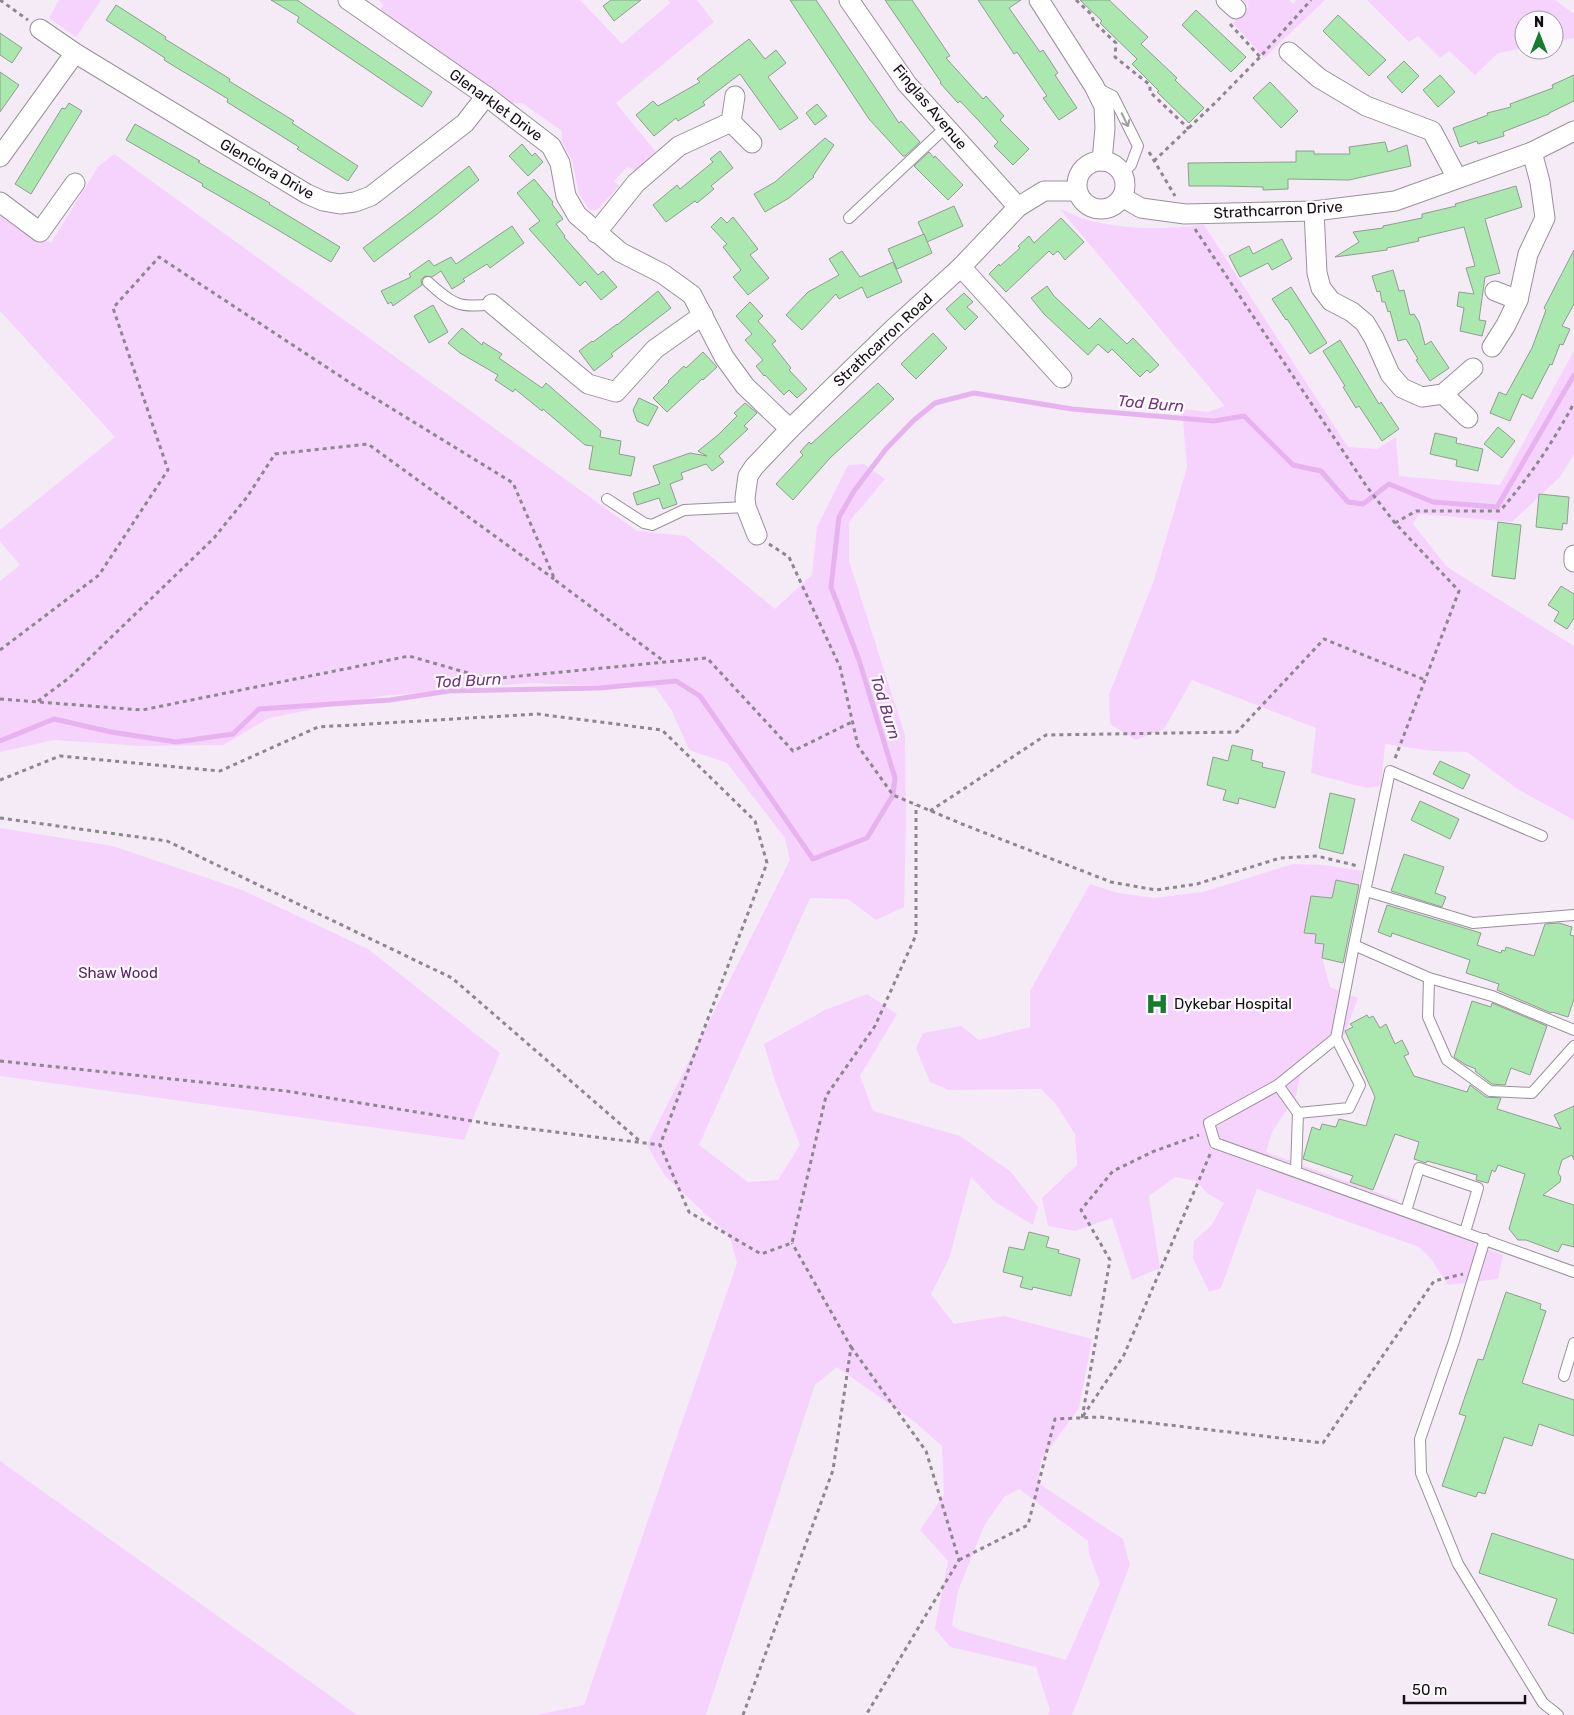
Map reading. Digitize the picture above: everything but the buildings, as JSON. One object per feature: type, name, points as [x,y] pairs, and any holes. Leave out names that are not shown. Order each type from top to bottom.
[{"type":"street","name":"Glenarklet Drive","points":[[348,0],[486,96],[551,146],[560,163],[566,196],[577,215],[620,252],[663,274],[692,295],[724,357],[745,386],[790,429]]},
{"type":"street","name":"Finglas Avenue","points":[[849,0],[907,84],[1018,207]]},
{"type":"street","points":[[1039,0],[1094,86],[1104,106],[1102,161]]},
{"type":"street","name":"Glenclora Drive","points":[[40,29],[75,53],[307,194],[323,201],[340,204],[355,202],[371,196],[389,183],[465,124],[486,96]]},
{"type":"street","points":[[1289,52],[1319,78],[1366,106],[1432,130],[1457,178]]},
{"type":"street","points":[[0,157],[75,53]]},
{"type":"street","points":[[731,122],[735,96]]},
{"type":"street","points":[[596,233],[636,183],[679,146],[731,122]]},
{"type":"street","points":[[731,122],[752,144]]},
{"type":"street","name":"Strathcarron Drive","points":[[1122,197],[1141,208],[1185,214],[1314,211],[1395,201],[1532,152],[1574,131]]},
{"type":"street","points":[[1492,347],[1506,325],[1518,300],[1528,254],[1545,218],[1540,182],[1532,152]]},
{"type":"street","points":[[1095,161],[1102,161],[1113,164],[1122,174],[1125,182],[1122,197],[1117,204],[1109,208],[1094,209],[1081,201],[1076,190],[1076,182],[1080,172],[1086,166],[1095,161]]},
{"type":"street","points":[[0,202],[40,232],[75,183]]},
{"type":"street","name":"Strathcarron Road","points":[[757,535],[746,507],[745,498],[748,476],[754,467],[790,429],[893,329],[961,267],[1018,207],[1044,190],[1076,190]]},
{"type":"street","points":[[1314,211],[1317,273],[1321,288],[1331,300],[1352,312],[1365,323],[1390,374],[1402,388],[1422,397],[1443,394],[1473,368]]},
{"type":"street","points":[[961,267],[1062,378]]},
{"type":"street","points":[[1495,291],[1518,300]]},
{"type":"street","points":[[492,304],[588,384],[616,392],[655,349],[703,315]]},
{"type":"street","points":[[1443,394],[1468,418]]},
{"type":"street","points":[[1574,555],[1574,562]]},
{"type":"lane","points":[[1094,86],[1113,96],[1138,146],[1131,165],[1122,174]]},
{"type":"lane","points":[[849,218],[946,127]]},
{"type":"lane","points":[[428,282],[447,300],[475,306],[492,304]]},
{"type":"lane","points":[[607,499],[644,523],[652,525],[684,510],[746,507]]},
{"type":"lane","points":[[1298,1113],[1349,1108],[1360,1085],[1336,1038],[1390,771],[1542,836]]},
{"type":"lane","points":[[1366,891],[1473,922],[1574,915]]},
{"type":"lane","points":[[1354,945],[1429,978],[1492,996],[1574,1030]]},
{"type":"lane","points":[[1429,978],[1428,1017],[1447,1060],[1490,1091],[1532,1093],[1574,1046]]},
{"type":"lane","points":[[1336,1038],[1278,1085],[1209,1123],[1215,1143],[1574,1272]]},
{"type":"lane","points":[[1278,1085],[1298,1113],[1296,1171]]},
{"type":"lane","points":[[1406,1211],[1419,1168],[1478,1188],[1465,1232]]},
{"type":"lane","points":[[1485,1239],[1420,1439],[1421,1474],[1458,1564],[1543,1704],[1558,1715]]},
{"type":"lane","points":[[1564,1376],[1574,1343]]},
{"type":"path","points":[[0,0],[40,29]]},
{"type":"path","points":[[1076,0],[1091,14],[1094,22],[1116,43],[1115,57],[1150,85],[1150,92],[1189,129]]},
{"type":"path","points":[[1154,161],[1189,129],[1260,57],[1308,1]]},
{"type":"path","points":[[1231,5],[1229,24],[1260,57]]},
{"type":"path","points":[[1185,214],[1367,487],[1395,523],[1459,591],[1390,771]]},
{"type":"path","points":[[0,650],[99,575],[168,470],[113,308],[159,257],[355,386],[513,483],[555,580]]},
{"type":"path","points":[[1395,523],[1416,511],[1500,511],[1524,483],[1549,447],[1574,404]]},
{"type":"path","points":[[37,702],[69,678],[214,538],[247,497],[275,454],[368,444],[665,662]]},
{"type":"path","points":[[757,535],[789,557],[840,667],[858,746],[893,795],[1111,882],[1156,890],[1197,884],[1280,858],[1316,856],[1370,869]]},
{"type":"path","points":[[930,811],[1046,736],[1237,732],[1324,639],[1425,680]]},
{"type":"path","points":[[0,699],[142,710],[409,656],[489,679],[706,658],[793,751],[852,722]]},
{"type":"path","points":[[0,780],[60,756],[220,771],[318,727],[538,714],[662,730],[755,821],[767,863],[660,1145],[689,1212],[761,1254],[792,1243]]},
{"type":"path","points":[[916,805],[916,935],[875,1026],[826,1096],[792,1243],[851,1347],[926,1451],[959,1560]]},
{"type":"path","points":[[0,818],[167,842],[452,978],[641,1142]]},
{"type":"path","points":[[0,1061],[286,1092],[491,1124],[660,1145]]},
{"type":"path","points":[[1082,1418],[1110,1260],[1081,1210],[1113,1172],[1152,1152],[1211,1131]]},
{"type":"path","points":[[1082,1418],[1124,1355],[1215,1143]]},
{"type":"path","points":[[866,1715],[959,1560],[1028,1525],[1055,1419],[1100,1417],[1323,1443],[1434,1281],[1476,1271]]},
{"type":"path","points":[[743,1715],[833,1470],[851,1347]]},
{"type":"green space","points":[[59,0],[101,0],[76,37],[49,18]]},
{"type":"green space","points":[[378,0],[580,0],[622,44],[670,3],[668,0],[697,0],[714,22],[616,103],[656,152],[636,171],[627,167],[614,181],[619,186],[597,210],[590,210],[579,194],[572,160],[562,142],[562,131],[522,103],[507,104],[377,15],[384,4]]},
{"type":"green space","points":[[1243,0],[1289,0],[1294,4],[1296,0],[1325,0],[1264,58],[1233,23],[1249,6]]},
{"type":"green space","points":[[1367,0],[1555,0],[1574,14],[1574,38],[1564,40],[1564,10],[1514,10],[1514,50],[1498,53],[1475,75],[1449,51],[1440,58],[1418,36],[1409,42]]},
{"type":"green space","points":[[114,154],[637,531],[686,536],[775,609],[812,575],[817,527],[848,465],[864,464],[885,479],[849,522],[849,561],[905,735],[904,907],[876,920],[848,899],[810,898],[699,1145],[748,1182],[778,1180],[800,1145],[775,1081],[764,1044],[825,1010],[867,994],[897,1014],[860,1076],[873,1111],[960,1136],[1011,1172],[1038,1207],[1033,1225],[995,1202],[971,1177],[949,1259],[931,1294],[954,1324],[1004,1316],[1092,1339],[1079,1408],[1041,1460],[1038,1483],[1123,1539],[1130,1565],[1072,1715],[1048,1715],[1050,1710],[1036,1667],[950,1647],[935,1629],[948,1561],[920,1530],[944,1495],[942,1446],[915,1422],[837,1367],[815,1385],[706,1715],[536,1715],[584,1705],[737,1263],[730,1237],[665,1176],[647,1145],[790,860],[785,838],[727,763],[689,750],[672,711],[656,688],[529,683],[382,696],[269,718],[223,745],[141,746],[54,740],[0,752],[0,581],[20,565],[0,541],[0,530],[115,437],[0,311],[0,212],[51,243],[98,167]],"holes":[[[1019,1489],[1088,1541],[1089,1554],[1100,1583],[1066,1660],[959,1630],[952,1625],[958,1591],[984,1526],[1004,1497]]]},
{"type":"green space","points":[[1060,209],[1087,220],[1136,228],[1204,225],[1348,447],[1377,449],[1396,437],[1399,476],[1500,485],[1574,351],[1574,454],[1560,477],[1512,522],[1419,514],[1413,524],[1447,567],[1574,646],[1574,820],[1519,790],[1467,752],[1432,751],[1385,744],[1381,786],[1366,788],[1311,773],[1316,728],[1192,680],[1164,729],[1136,740],[1110,724],[1109,695],[1154,580],[1187,467],[1182,409],[1208,412],[1225,406]]},
{"type":"green space","name":"Shaw Wood","points":[[0,828],[113,846],[242,890],[368,949],[500,1053],[464,1140],[0,1076]]},
{"type":"green space","points":[[1293,864],[1324,865],[1363,871],[1359,885],[1336,880],[1332,898],[1311,896],[1304,933],[1316,934],[1315,942],[1324,944],[1322,958],[1330,987],[1358,998],[1344,1035],[1300,1076],[1296,1096],[1272,1132],[1266,1152],[1398,1200],[1396,1212],[1503,1255],[1498,1279],[1448,1285],[1431,1259],[1419,1247],[1257,1189],[1221,1288],[1209,1292],[1193,1258],[1194,1241],[1211,1226],[1224,1203],[1208,1194],[1196,1181],[1175,1177],[1149,1196],[1160,1268],[1132,1280],[1112,1218],[1075,1231],[1048,1226],[1042,1198],[1077,1165],[1075,1134],[1055,1103],[1041,1089],[949,1090],[930,1082],[916,1048],[923,1033],[961,1026],[979,1040],[1030,1027],[1030,991],[1090,884],[1118,893],[1154,898],[1203,892]]},
{"type":"green space","points":[[0,1461],[357,1715],[0,1715]]},
{"type":"waterway","name":"Tod Burn","points":[[0,741],[54,719],[111,732],[176,742],[233,734],[259,709],[390,700],[449,691],[599,688],[676,681],[700,696],[813,859],[867,838],[893,795],[895,778],[859,660],[831,587],[839,517],[854,491],[886,449],[913,421],[935,403],[974,393],[1072,409],[1214,421],[1244,416],[1293,465],[1321,471],[1348,502],[1363,504],[1389,484],[1433,502],[1497,507],[1574,375]]},
{"type":"place","name":"Dykebar Hospital","points":[[1157,1004]]}]
